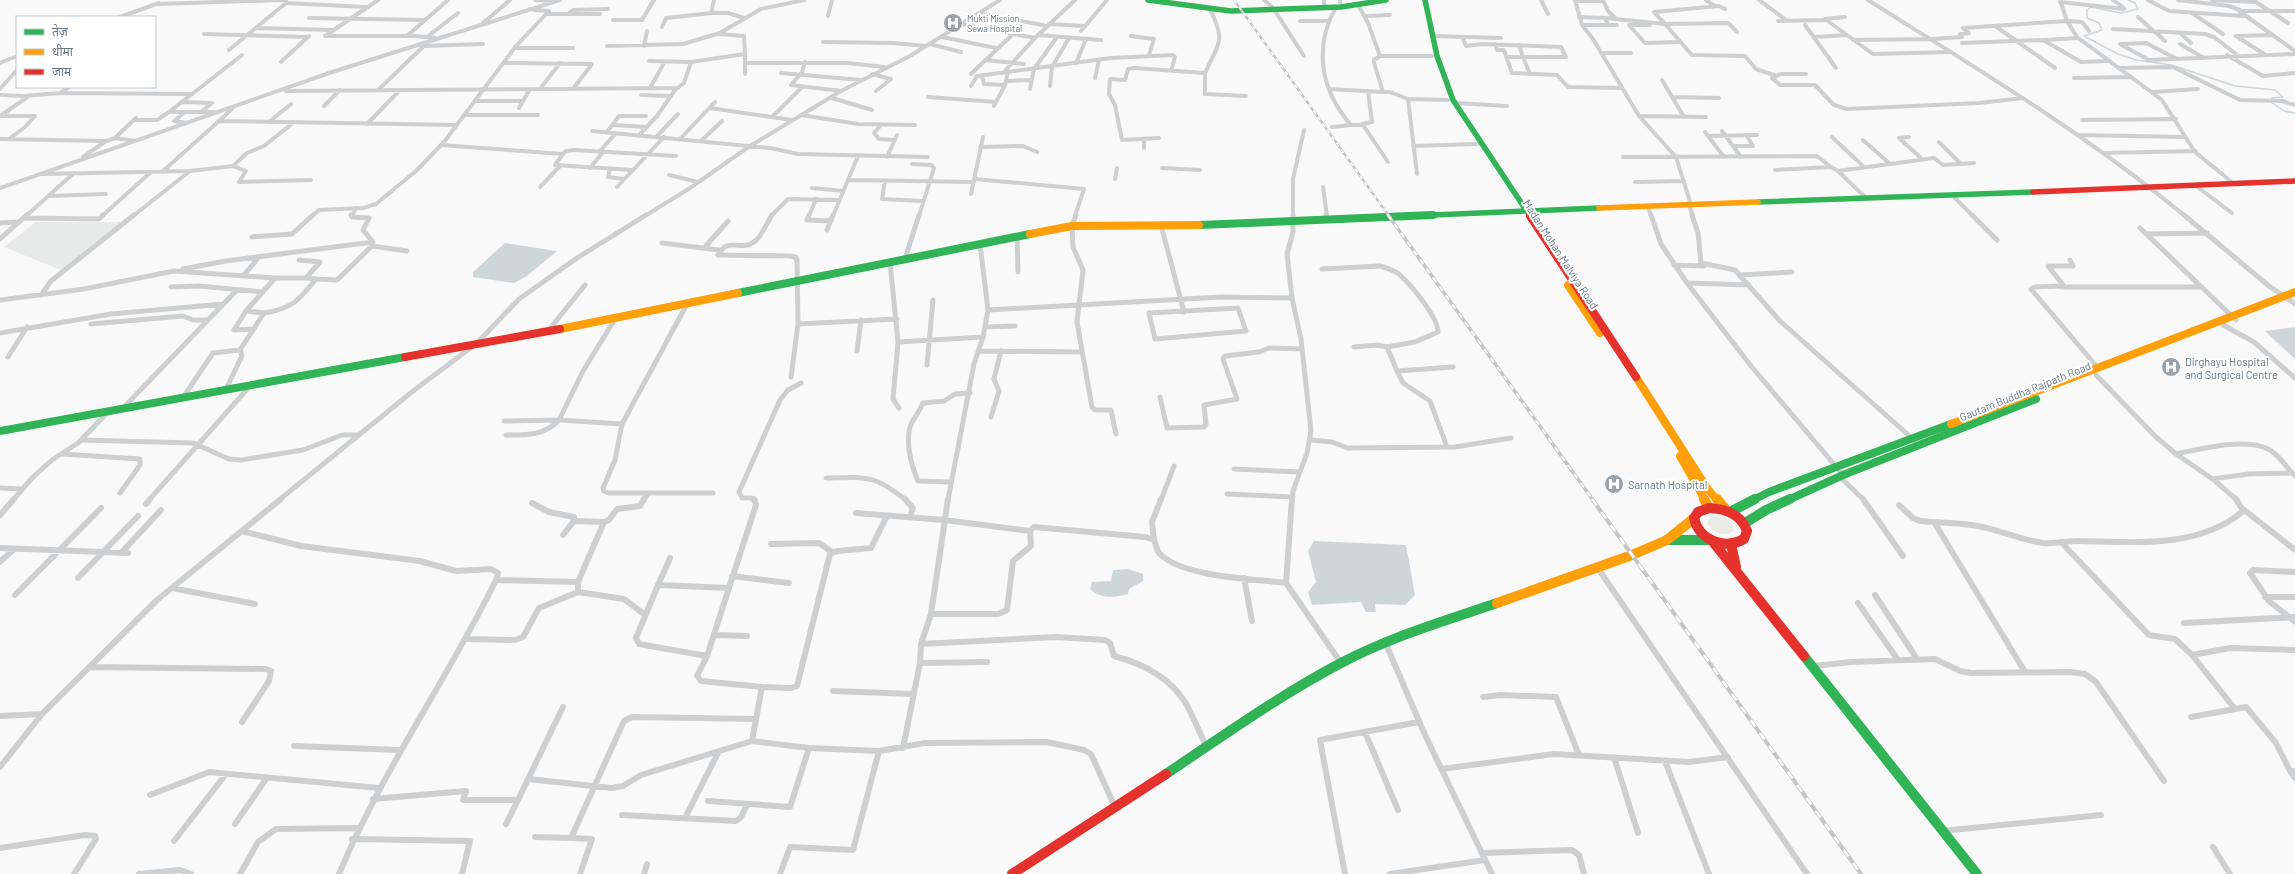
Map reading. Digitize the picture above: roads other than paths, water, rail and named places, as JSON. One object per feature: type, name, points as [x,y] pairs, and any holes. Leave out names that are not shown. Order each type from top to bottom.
[{"type":"main road","points":[[1148,0],[1231,11],[1324,4],[1358,5],[1384,0]]},
{"type":"main road","name":"Madan Mohan Malviya Road","points":[[1420,0],[1432,56],[1451,101],[1477,144],[1523,211],[1666,432],[1709,508]]},
{"type":"main road","points":[[1425,0],[1437,56],[1451,101],[1523,211],[1597,316],[1707,488],[1728,511],[1745,523],[1747,536],[1738,543],[1731,544],[1711,540],[1667,540]]},
{"type":"main road","points":[[0,430],[615,319],[1072,226],[1292,222],[1523,211],[2151,188],[2295,181]]},
{"type":"main road","name":"Gautam Buddha Rajpath Road","points":[[1745,523],[1766,510],[1841,476],[1921,445],[2096,371],[2223,325],[2234,318],[2291,300],[2295,292]]},
{"type":"main road","points":[[1012,874],[1115,808],[1283,696],[1341,663],[1385,642],[1597,567],[1667,540],[1693,519],[1697,512],[1709,508],[1728,511],[1769,492],[1835,466],[2096,371],[2234,318]]},
{"type":"main road","points":[[1693,519],[1699,532],[1711,540],[1737,569],[1977,874]]},
{"type":"main road","points":[[1731,544],[1737,569]]},
{"type":"street","points":[[123,16],[169,0]]},
{"type":"street","points":[[157,4],[278,0],[366,7]]},
{"type":"street","points":[[378,0],[325,36],[407,36],[428,39]]},
{"type":"street","points":[[407,36],[448,0]]},
{"type":"street","points":[[481,25],[510,0]]},
{"type":"street","points":[[535,0],[558,1]]},
{"type":"street","points":[[613,20],[642,20],[654,0]]},
{"type":"street","points":[[711,14],[714,0]]},
{"type":"street","points":[[607,46],[678,45],[716,34],[761,9],[804,0]]},
{"type":"street","points":[[828,16],[832,0]]},
{"type":"street","points":[[0,767],[42,714],[88,667],[172,588],[359,435],[477,343],[519,299],[577,258],[698,182],[750,146],[792,120],[832,98],[841,91],[942,37],[1000,0]]},
{"type":"street","points":[[994,106],[1006,83],[1005,73],[1012,63],[1048,25],[1075,0]]},
{"type":"street","points":[[1081,30],[1107,0]]},
{"type":"street","points":[[1264,0],[1274,8],[1304,56]]},
{"type":"street","points":[[1541,0],[1548,14]]},
{"type":"street","points":[[1615,18],[1608,11],[1603,1],[1575,0],[1582,25],[1601,53],[1639,116],[1676,157],[1698,233],[1700,260],[1701,263],[1707,266]]},
{"type":"street","points":[[1706,0],[1725,9]]},
{"type":"street","points":[[1759,0],[1786,20]]},
{"type":"street","points":[[1868,0],[2023,98],[2103,153],[2151,188],[2291,300]]},
{"type":"street","points":[[2113,0],[2124,9],[2060,1],[2067,21],[2078,38],[2168,105],[2184,137],[2196,151],[2233,183]]},
{"type":"street","points":[[2148,0],[2166,10],[2244,16]]},
{"type":"street","points":[[2178,0],[2203,6],[2234,7],[2240,10],[2295,11]]},
{"type":"street","points":[[2212,0],[2254,1],[2288,23]]},
{"type":"street","points":[[229,50],[250,34],[284,1]]},
{"type":"street","points":[[0,188],[136,142],[428,39],[438,38],[558,1]]},
{"type":"street","points":[[1339,5],[1328,21],[1323,61],[1329,89],[1336,106],[1351,125]]},
{"type":"street","points":[[1358,5],[1366,16],[1370,34],[1380,56]]},
{"type":"street","points":[[1716,6],[1654,12],[1693,56],[1745,56],[1756,69],[1774,76],[1806,74]]},
{"type":"street","points":[[568,14],[573,10],[608,9]]},
{"type":"street","points":[[1210,9],[1220,30],[1220,40],[1205,73],[1204,94],[1246,96]]},
{"type":"street","points":[[529,10],[549,11],[548,14]]},
{"type":"street","points":[[2240,10],[2239,12],[2244,16],[2295,53]]},
{"type":"street","points":[[378,90],[424,46],[428,39],[458,13]]},
{"type":"street","points":[[662,27],[666,18],[727,13],[735,17],[744,18]]},
{"type":"street","points":[[979,13],[1048,25],[1085,26]]},
{"type":"street","points":[[2192,13],[2223,34]]},
{"type":"street","points":[[252,238],[292,234],[319,210],[356,208],[376,204],[417,170],[441,145],[515,48],[548,14],[600,14]]},
{"type":"street","points":[[1366,16],[1390,15]]},
{"type":"street","points":[[1579,17],[1640,20],[1665,24],[1726,23],[1730,24],[1738,32]]},
{"type":"street","points":[[1778,21],[1826,20],[1845,17]]},
{"type":"street","points":[[2138,17],[2164,41]]},
{"type":"street","points":[[309,18],[425,20]]},
{"type":"street","points":[[1605,18],[1608,25]]},
{"type":"street","points":[[1826,20],[1853,40],[1877,54],[1951,52]]},
{"type":"street","points":[[1300,21],[1328,21]]},
{"type":"street","points":[[1853,40],[1962,37],[1960,34],[1969,33],[1963,28],[2067,21],[2082,22],[2089,31]]},
{"type":"street","points":[[1649,22],[1650,25],[1629,25],[1645,43],[1679,42]]},
{"type":"street","points":[[961,24],[1013,34],[1100,40]]},
{"type":"street","points":[[1582,25],[1617,25]]},
{"type":"street","points":[[1804,25],[1815,37],[1836,68]]},
{"type":"street","points":[[1995,26],[2055,68]]},
{"type":"street","points":[[256,28],[333,30]]},
{"type":"street","points":[[2113,29],[2211,36],[2236,54]]},
{"type":"street","points":[[281,62],[308,37],[318,30]]},
{"type":"street","points":[[644,46],[647,31]]},
{"type":"street","points":[[2180,33],[2191,43]]},
{"type":"street","points":[[204,34],[250,34],[308,37]]},
{"type":"street","points":[[716,34],[744,36],[745,74]]},
{"type":"street","points":[[971,74],[996,48],[1013,34]]},
{"type":"street","points":[[1815,37],[1847,35]]},
{"type":"street","points":[[2264,54],[2236,36],[2272,35]]},
{"type":"street","points":[[1131,36],[1154,39],[1149,55]]},
{"type":"street","points":[[1433,36],[1501,38]]},
{"type":"street","points":[[942,37],[996,48]]},
{"type":"street","points":[[1030,89],[1034,69],[1057,37]]},
{"type":"street","points":[[1462,37],[1466,46],[1495,44],[1561,47],[1566,57],[1506,57]]},
{"type":"street","points":[[1478,37],[1482,44]]},
{"type":"street","points":[[1050,86],[1052,67],[1069,38]]},
{"type":"street","points":[[1962,43],[2078,38]]},
{"type":"street","points":[[1076,63],[1086,39]]},
{"type":"street","points":[[2043,40],[2081,62],[2108,61]]},
{"type":"street","points":[[823,42],[928,45],[961,52]]},
{"type":"street","points":[[2177,59],[2146,43],[2120,44],[2146,59],[2177,59],[2204,58],[2236,54],[2295,53]]},
{"type":"street","points":[[424,46],[483,44]]},
{"type":"street","points":[[1495,44],[1497,50],[1504,50],[1512,73],[1557,75],[1568,87],[1622,88]]},
{"type":"street","points":[[2180,44],[2204,58]]},
{"type":"street","points":[[1519,45],[1530,74]]},
{"type":"street","points":[[515,48],[573,48]]},
{"type":"street","points":[[1601,53],[1631,52]]},
{"type":"street","points":[[650,61],[691,62],[745,54]]},
{"type":"street","points":[[80,160],[106,141],[115,138],[136,118],[158,120],[242,55]]},
{"type":"street","points":[[971,86],[975,77],[1099,60],[1149,55],[1174,56],[1171,71]]},
{"type":"street","points":[[2227,55],[2263,76],[2295,73]]},
{"type":"street","points":[[0,63],[16,56]]},
{"type":"street","points":[[1382,92],[1374,60],[1380,56],[1432,56]]},
{"type":"street","points":[[985,60],[1024,64]]},
{"type":"street","points":[[1096,78],[1099,60]]},
{"type":"street","points":[[650,88],[664,62]]},
{"type":"street","points":[[639,135],[657,116],[656,115],[670,96],[685,81],[691,62]]},
{"type":"street","points":[[805,62],[801,74],[791,85],[841,91]]},
{"type":"street","points":[[504,63],[592,64],[573,88]]},
{"type":"street","points":[[745,63],[848,63],[884,67]]},
{"type":"street","points":[[540,89],[560,64]]},
{"type":"street","points":[[2118,68],[2173,67],[2240,100],[2275,100],[2295,105]]},
{"type":"street","points":[[1160,138],[1122,140],[1115,105],[1109,94],[1110,79],[1125,80],[1128,69],[1205,73]]},
{"type":"street","points":[[0,89],[16,71]]},
{"type":"street","points":[[781,73],[862,80]]},
{"type":"street","points":[[872,74],[891,79],[876,91]]},
{"type":"street","points":[[982,76],[983,83],[985,85],[1032,80]]},
{"type":"street","points":[[1774,76],[1772,78],[1780,85],[1816,86],[1834,106],[1847,108],[1972,104],[2023,98]]},
{"type":"street","points":[[2074,78],[2131,77]]},
{"type":"street","points":[[1662,80],[1684,117]]},
{"type":"street","points":[[772,117],[802,87]]},
{"type":"street","points":[[60,93],[68,88]]},
{"type":"street","points":[[281,91],[677,88]]},
{"type":"street","points":[[519,108],[530,89]]},
{"type":"street","points":[[1329,89],[1390,92],[1408,99],[1507,106]]},
{"type":"street","points":[[2152,92],[2198,89]]},
{"type":"street","points":[[324,106],[340,90]]},
{"type":"street","points":[[367,124],[400,90]]},
{"type":"street","points":[[1332,127],[1372,122],[1368,91]]},
{"type":"street","points":[[0,95],[60,93],[190,94]]},
{"type":"street","points":[[0,116],[29,95]]},
{"type":"street","points":[[642,95],[670,96]]},
{"type":"street","points":[[928,97],[996,102]]},
{"type":"street","points":[[1673,97],[1719,98]]},
{"type":"street","points":[[832,98],[872,110]]},
{"type":"street","points":[[1408,99],[1417,174]]},
{"type":"street","points":[[475,101],[523,101]]},
{"type":"street","points":[[181,102],[212,103],[201,112]]},
{"type":"street","points":[[680,139],[715,102]]},
{"type":"street","points":[[270,122],[291,104]]},
{"type":"street","points":[[162,172],[236,106]]},
{"type":"street","points":[[710,108],[792,120]]},
{"type":"street","points":[[169,112],[218,112]]},
{"type":"street","points":[[185,112],[174,121],[189,123]]},
{"type":"street","points":[[656,137],[678,114]]},
{"type":"street","points":[[464,115],[538,115]]},
{"type":"street","points":[[801,115],[831,122],[880,126],[915,125]]},
{"type":"street","points":[[0,116],[35,116],[25,127],[3,140]]},
{"type":"street","points":[[607,132],[619,116],[646,116]]},
{"type":"street","points":[[1639,116],[1706,117]]},
{"type":"street","points":[[2082,120],[2176,119]]},
{"type":"street","points":[[219,121],[456,125]]},
{"type":"street","points":[[701,141],[722,121]]},
{"type":"street","points":[[233,166],[247,153],[264,146],[293,123]]},
{"type":"street","points":[[1362,124],[1388,162]]},
{"type":"street","points":[[612,125],[647,127]]},
{"type":"street","points":[[880,126],[874,133],[879,139],[895,140]]},
{"type":"street","points":[[1304,130],[1293,180],[1293,232],[1288,254],[1292,298],[1302,349],[1310,417],[1310,440],[1293,497],[1286,583],[1341,663]]},
{"type":"street","points":[[592,131],[770,148],[798,154],[928,157]]},
{"type":"street","points":[[1722,131],[1741,157]]},
{"type":"street","points":[[1705,132],[1724,157]]},
{"type":"street","points":[[590,168],[616,133]]},
{"type":"street","points":[[887,157],[897,135]]},
{"type":"street","points":[[2077,135],[2184,137]]},
{"type":"street","points":[[1708,136],[1757,136]]},
{"type":"street","points":[[1733,146],[1753,146],[1747,136]]},
{"type":"street","points":[[617,187],[664,137]]},
{"type":"street","points":[[971,194],[983,137]]},
{"type":"street","points":[[1832,137],[1863,166]]},
{"type":"street","points":[[1910,137],[1899,138],[1922,159]]},
{"type":"street","points":[[115,138],[136,142]]},
{"type":"street","points":[[1144,139],[1144,148]]},
{"type":"street","points":[[3,140],[106,141]]},
{"type":"street","points":[[1863,140],[1889,163]]},
{"type":"street","points":[[1939,142],[1961,164]]},
{"type":"street","points":[[1413,146],[1477,144]]},
{"type":"street","points":[[441,145],[563,154]]},
{"type":"street","points":[[980,147],[1023,146],[1037,152]]},
{"type":"street","points":[[633,170],[560,166],[555,164],[563,154],[571,150],[676,156]]},
{"type":"street","points":[[2103,153],[2196,151]]},
{"type":"street","points":[[827,230],[858,156]]},
{"type":"street","points":[[1623,157],[1818,156],[1831,167],[1838,170],[1866,198]]},
{"type":"street","points":[[1838,170],[1934,158],[1943,164],[1974,163]]},
{"type":"street","points":[[905,259],[928,181],[934,166],[912,164]]},
{"type":"street","points":[[38,174],[190,171],[233,166],[246,171],[239,182],[312,180]]},
{"type":"street","points":[[540,187],[560,166]]},
{"type":"street","points":[[1775,170],[1831,167]]},
{"type":"street","points":[[1115,179],[1118,168]]},
{"type":"street","points":[[1162,168],[1200,170]]},
{"type":"street","points":[[610,169],[608,177],[624,179]]},
{"type":"street","points":[[41,295],[51,281],[190,171]]},
{"type":"street","points":[[0,223],[21,220],[99,219],[151,172]]},
{"type":"street","points":[[0,239],[75,173]]},
{"type":"street","points":[[669,175],[698,182]]},
{"type":"street","points":[[848,180],[974,181],[1084,189],[1072,226],[1073,247],[1083,270],[1078,322],[1092,407],[1095,410],[1112,410],[1116,434]]},
{"type":"street","points":[[885,181],[880,197],[882,199],[922,201]]},
{"type":"street","points":[[1635,182],[1684,181]]},
{"type":"street","points":[[0,184],[14,184]]},
{"type":"street","points":[[2196,186],[2232,213]]},
{"type":"street","points":[[1323,187],[1327,220]]},
{"type":"street","points":[[812,188],[843,191]]},
{"type":"street","points":[[49,196],[106,194]]},
{"type":"street","points":[[1952,195],[1997,240]]},
{"type":"street","points":[[792,377],[798,324],[795,257],[722,256],[718,255],[719,250],[726,244],[746,246],[756,242],[775,210],[788,199],[840,200]]},
{"type":"street","points":[[816,199],[807,220],[831,221]]},
{"type":"street","points":[[1648,206],[1661,244],[1687,283],[1751,366],[1835,466],[1841,476],[1862,496],[1889,533],[1903,556]]},
{"type":"street","points":[[356,208],[351,216],[369,218],[363,230],[372,244]]},
{"type":"street","points":[[704,248],[728,221]]},
{"type":"street","points":[[1161,225],[1184,312]]},
{"type":"street","points":[[2140,228],[2234,318]]},
{"type":"street","points":[[2146,234],[2207,234]]},
{"type":"street","points":[[1017,236],[1018,272]]},
{"type":"street","points":[[662,243],[719,250]]},
{"type":"street","points":[[174,271],[275,278],[337,280],[372,244]]},
{"type":"street","points":[[0,300],[84,289],[174,271],[259,257],[372,244],[407,251]]},
{"type":"street","points":[[903,748],[912,694],[920,662],[922,644],[932,614],[944,520],[988,310],[980,244]]},
{"type":"street","points":[[244,275],[259,257]]},
{"type":"street","points":[[299,260],[320,262],[307,278]]},
{"type":"street","points":[[2061,287],[2064,284],[2048,266],[2073,266],[2070,260]]},
{"type":"street","points":[[890,262],[897,318],[898,342],[893,399],[899,408]]},
{"type":"street","points":[[1674,265],[1731,268],[1740,275],[1780,321],[1921,445]]},
{"type":"street","points":[[1322,269],[1384,266],[1400,275],[1421,299],[1438,326],[1438,332],[1414,342],[1387,347],[1378,345],[1354,347]]},
{"type":"street","points":[[1740,275],[1792,272]]},
{"type":"street","points":[[254,329],[234,330],[246,311],[275,278]]},
{"type":"street","points":[[246,311],[264,313],[282,312],[291,308],[316,279]]},
{"type":"street","points":[[1687,283],[1749,285]]},
{"type":"street","points":[[548,331],[585,285]]},
{"type":"street","points":[[171,287],[199,286],[263,292]]},
{"type":"street","points":[[2202,287],[2034,287],[2031,289],[2096,371],[2152,433],[2176,454],[2212,479],[2240,502],[2243,509],[2276,533],[2295,550]]},
{"type":"street","points":[[123,408],[236,290]]},
{"type":"street","points":[[988,310],[1222,297],[1292,298]]},
{"type":"street","points":[[926,365],[933,300]]},
{"type":"street","points":[[0,333],[96,315],[178,306],[223,304]]},
{"type":"street","points":[[687,304],[622,424],[615,460],[603,488],[604,491],[609,493],[713,493]]},
{"type":"street","points":[[1238,308],[1246,331],[1155,339],[1149,313],[1184,312],[1238,308]]},
{"type":"street","points":[[184,396],[213,353],[240,350],[264,313]]},
{"type":"street","points":[[87,330],[96,315]]},
{"type":"street","points":[[91,324],[183,316],[193,320],[207,320]]},
{"type":"street","points":[[798,324],[897,318]]},
{"type":"street","points":[[506,435],[542,434],[550,430],[558,420],[583,371],[615,319]]},
{"type":"street","points":[[857,351],[861,320]]},
{"type":"street","points":[[2223,325],[2254,342],[2295,378]]},
{"type":"street","points":[[985,327],[1015,326]]},
{"type":"street","points":[[8,357],[27,327]]},
{"type":"street","points":[[898,342],[983,337]]},
{"type":"street","points":[[1387,347],[1402,383],[1430,401],[1447,448]]},
{"type":"street","points":[[1160,397],[1167,428],[1204,427],[1206,424],[1204,405],[1238,399],[1223,360],[1225,356],[1259,352],[1274,348],[1302,349]]},
{"type":"street","points":[[226,389],[242,356],[240,350]]},
{"type":"street","points":[[979,351],[1082,352]]},
{"type":"street","points":[[991,418],[999,391],[994,380],[1001,351]]},
{"type":"street","points":[[1397,371],[1453,367]]},
{"type":"street","points":[[801,383],[788,390],[780,400],[739,492],[742,498],[752,498],[756,501],[756,505],[714,636],[707,656],[697,676],[701,681],[762,687],[791,688],[799,683],[828,557],[832,552]]},
{"type":"street","points":[[146,504],[252,384]]},
{"type":"street","points":[[952,482],[918,481],[912,468],[909,443],[910,428],[923,403],[944,401],[955,394],[970,393]]},
{"type":"street","points":[[0,515],[42,468],[81,440],[108,411]]},
{"type":"street","points":[[504,421],[558,420],[622,424]]},
{"type":"street","points":[[81,440],[197,445],[230,459],[241,460],[303,450],[342,435],[359,435]]},
{"type":"street","points":[[1310,440],[1332,442],[1339,446],[1348,448],[1447,448],[1511,438]]},
{"type":"street","points":[[2176,454],[2221,447],[2257,446],[2271,452],[2293,474]]},
{"type":"street","points":[[61,454],[140,459],[140,465],[120,493]]},
{"type":"street","points":[[1174,466],[1152,522],[1154,540],[1159,554],[1170,561],[1214,574],[1286,583]]},
{"type":"street","points":[[1234,469],[1300,472]]},
{"type":"street","points":[[2212,479],[2249,474],[2293,474]]},
{"type":"street","points":[[826,478],[862,476],[874,480],[912,505],[910,517]]},
{"type":"street","points":[[0,488],[23,489]]},
{"type":"street","points":[[574,521],[604,522],[609,520],[617,509],[640,506],[648,493]]},
{"type":"street","points":[[1227,494],[1293,497]]},
{"type":"street","points":[[532,503],[549,512],[574,517],[574,521]]},
{"type":"street","points":[[1899,504],[1916,520],[1969,524],[2038,542],[2156,542],[2220,527],[2240,514],[2243,509]]},
{"type":"street","points":[[15,594],[101,508]]},
{"type":"street","points":[[0,548],[125,553],[161,510]]},
{"type":"street","points":[[856,513],[944,520],[1030,531],[1031,529],[1038,527],[1145,537],[1154,540]]},
{"type":"street","points":[[78,578],[138,516]]},
{"type":"street","points":[[771,544],[819,543],[832,552],[871,548],[887,516]]},
{"type":"street","points":[[563,536],[574,521]]},
{"type":"street","points":[[578,592],[578,582],[604,522]]},
{"type":"street","points":[[1934,522],[2025,672]]},
{"type":"street","points":[[242,531],[301,546],[420,561],[456,571],[492,569],[498,572],[496,580],[467,639],[399,750],[373,799],[352,839],[339,874]]},
{"type":"street","points":[[932,614],[998,614],[1007,610],[1013,561],[1019,554],[1031,546],[1030,531]]},
{"type":"street","points":[[2061,542],[2148,635],[2175,639],[2192,655],[2235,708]]},
{"type":"street","points":[[0,562],[14,549]]},
{"type":"street","points":[[670,558],[644,614],[636,638],[639,644],[707,656]]},
{"type":"street","points":[[1597,567],[1728,757],[1806,874]]},
{"type":"street","points":[[2295,572],[2251,571],[2251,576],[2266,597],[2286,618],[2295,622]]},
{"type":"street","points":[[732,576],[789,583]]},
{"type":"street","points":[[1244,578],[1252,621]]},
{"type":"street","points":[[496,580],[578,582]]},
{"type":"street","points":[[658,585],[729,588]]},
{"type":"street","points":[[172,588],[256,604]]},
{"type":"street","points":[[467,639],[515,640],[523,637],[539,608],[578,592],[624,599],[644,614]]},
{"type":"street","points":[[1875,595],[1918,660]]},
{"type":"street","points":[[2266,597],[2295,597]]},
{"type":"street","points":[[1858,603],[1898,660]]},
{"type":"street","points":[[2184,623],[2295,617]]},
{"type":"street","points":[[714,636],[747,636]]},
{"type":"street","points":[[922,644],[1056,637],[1105,640],[1110,643],[1114,656],[1145,666],[1177,692],[1185,702],[1206,747]]},
{"type":"street","points":[[1385,642],[1419,722],[1492,874]]},
{"type":"street","points":[[2192,655],[2206,650],[2229,648],[2295,650]]},
{"type":"street","points":[[1813,666],[1935,659],[1960,671],[1971,673],[2078,672],[2091,677],[2164,781]]},
{"type":"street","points":[[920,662],[987,662]]},
{"type":"street","points":[[88,667],[266,668],[272,675],[242,722]]},
{"type":"street","points":[[752,741],[762,687]]},
{"type":"street","points":[[833,691],[912,694]]},
{"type":"street","points":[[1483,697],[1500,695],[1556,696],[1579,755]]},
{"type":"street","points":[[506,824],[563,707]]},
{"type":"street","points":[[2191,717],[2246,707],[2276,743],[2295,778]]},
{"type":"street","points":[[0,716],[42,714]]},
{"type":"street","points":[[571,838],[594,785],[624,721],[627,718],[756,719]]},
{"type":"street","points":[[1346,874],[1320,740],[1419,722]]},
{"type":"street","points":[[1365,732],[1398,810]]},
{"type":"street","points":[[528,779],[612,788],[623,786],[641,774],[752,741],[809,748],[879,751],[925,744],[1047,742],[1084,750],[1091,754],[1115,808]]},
{"type":"street","points":[[294,746],[399,750]]},
{"type":"street","points":[[708,801],[785,808],[790,807],[809,748]]},
{"type":"street","points":[[685,818],[719,751]]},
{"type":"street","points":[[780,874],[790,847],[853,850],[879,751]]},
{"type":"street","points":[[1441,768],[1529,756],[1579,755],[1689,762],[1728,757]]},
{"type":"street","points":[[1614,757],[1638,833]]},
{"type":"street","points":[[1666,761],[1709,874]]},
{"type":"street","points":[[150,795],[200,774],[209,772],[266,779],[379,788]]},
{"type":"street","points":[[174,841],[226,774]]},
{"type":"street","points":[[235,824],[266,779]]},
{"type":"street","points":[[373,799],[466,791],[463,800],[518,800]]},
{"type":"street","points":[[622,815],[738,821],[747,805]]},
{"type":"street","points":[[1942,831],[2101,815]]},
{"type":"street","points":[[240,874],[257,842],[268,831],[276,829],[358,828]]},
{"type":"street","points":[[0,848],[85,836],[95,836],[96,839],[74,874]]},
{"type":"street","points":[[534,837],[592,839],[580,874]]},
{"type":"street","points":[[352,839],[470,841],[462,874]]},
{"type":"street","points":[[2213,847],[2230,874]]},
{"type":"street","points":[[1390,874],[1483,856],[1572,850],[1578,855],[1584,874]]},
{"type":"street","points":[[644,874],[647,864]]},
{"type":"street","points":[[139,874],[180,870],[191,874]]},
{"type":"waterway","points":[[2128,0],[2135,3],[2138,9],[2121,13],[2091,7],[2087,10],[2087,18],[2099,23],[2102,30],[2084,36],[2118,54],[2136,60],[2171,65],[2235,86],[2275,90],[2283,97],[2272,98],[2271,102],[2284,111],[2295,113]]},
{"type":"railway","points":[[1234,0],[1389,216]]},
{"type":"railway","points":[[1388,215],[1593,500]]},
{"type":"railway","points":[[1592,499],[1861,874]]},
{"type":"place","name":"Mukti Mission Sewa Hospital","points":[[953,23]]},
{"type":"place","name":"Dirghayu Hospital and Surgical Centre","points":[[2171,367]]},
{"type":"place","name":"Sarnath Hospital","points":[[1614,484]]}]
